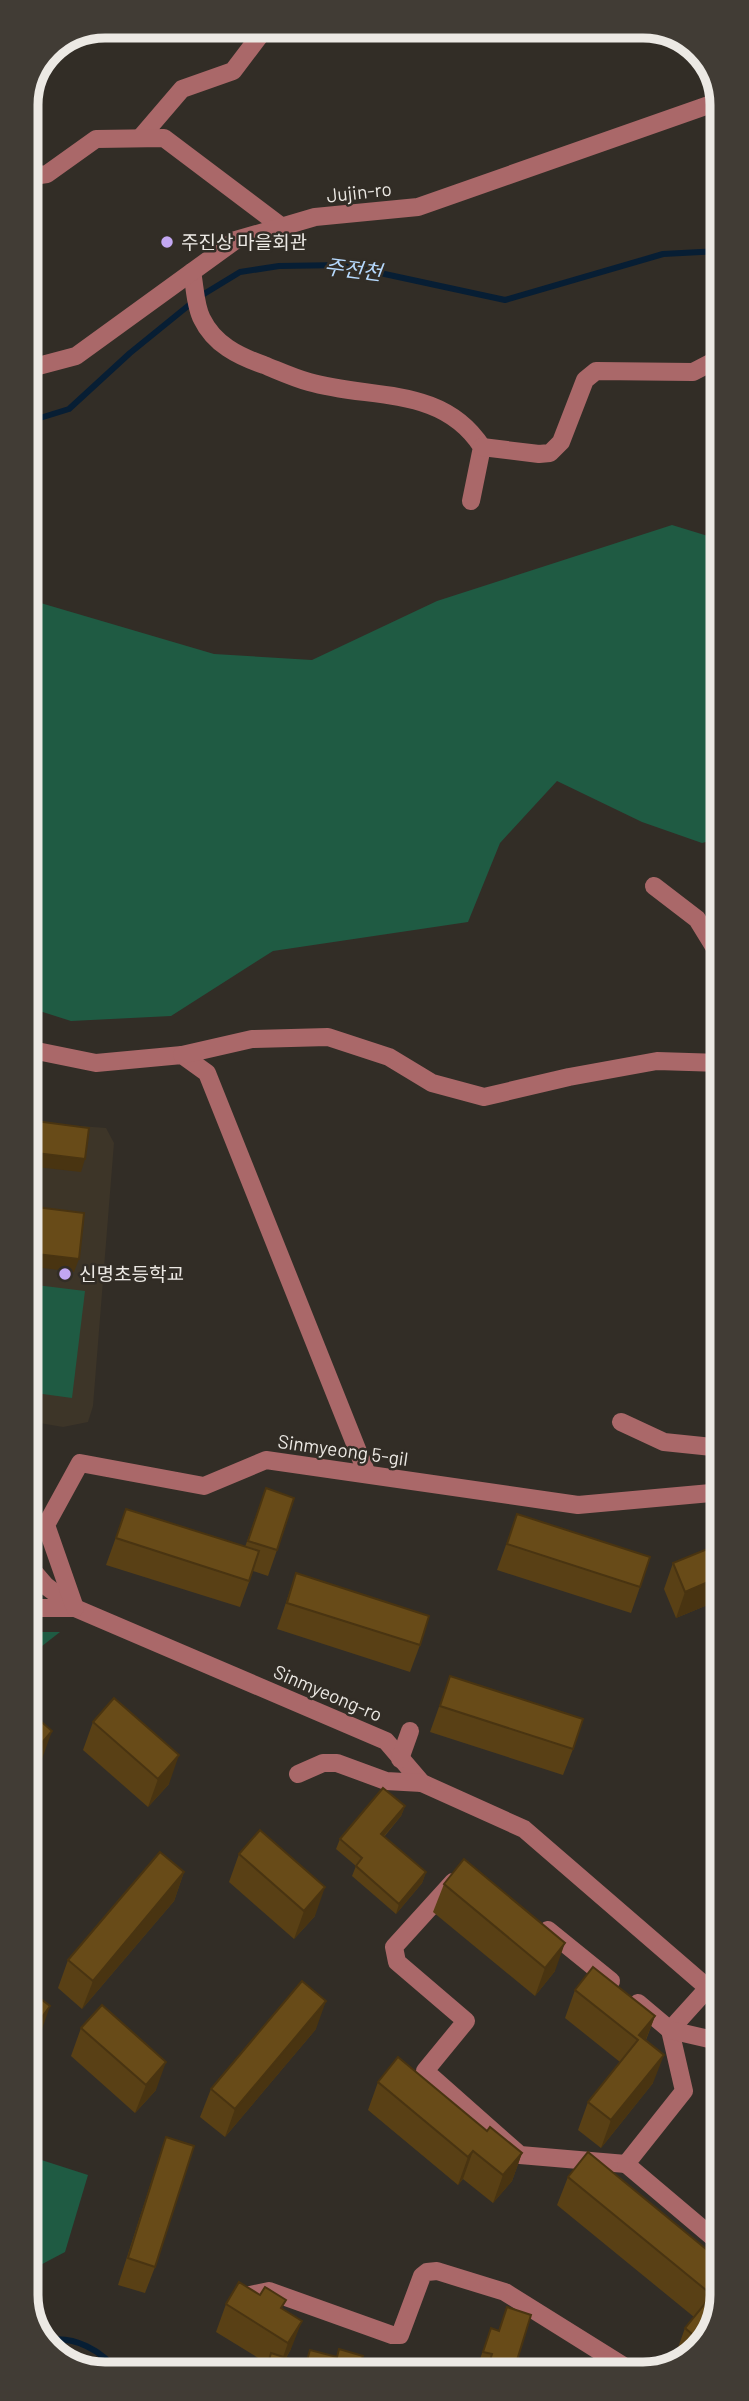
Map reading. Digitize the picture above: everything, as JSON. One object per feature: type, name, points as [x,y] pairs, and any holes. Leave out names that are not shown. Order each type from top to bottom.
[{"type":"street","points":[[140,138],[182,89],[233,71],[258,38]]},
{"type":"street","name":"Jujin-ro","points":[[38,366],[76,356],[194,279],[236,240],[315,217],[418,207],[710,104]]},
{"type":"street","points":[[38,175],[47,174],[96,139],[164,138],[282,227]]},
{"type":"street","points":[[194,279],[200,313],[213,336],[237,355],[310,382],[413,399],[435,407],[459,420],[482,447],[550,453],[561,442],[585,380],[596,372],[693,372],[710,363]]},
{"type":"street","points":[[471,500],[482,447]]},
{"type":"street","points":[[654,886],[697,919],[710,940]]},
{"type":"street","points":[[38,1051],[96,1063],[183,1055],[252,1040],[328,1037],[389,1057],[432,1083],[484,1097],[569,1077],[657,1061],[710,1064]]},
{"type":"street","points":[[183,1055],[207,1073],[367,1474]]},
{"type":"street","points":[[621,1422],[664,1442],[710,1447]]},
{"type":"street","name":"Sinmyeong 5-gil","points":[[75,1608],[46,1525],[80,1464],[204,1486],[266,1460],[578,1504],[710,1493]]},
{"type":"street","name":"Sinmyeong-ro","points":[[38,1577],[75,1608],[386,1741],[422,1783],[524,1829],[710,1987]]},
{"type":"street","points":[[38,1608],[75,1608]]},
{"type":"street","points":[[400,1759],[410,1731]]},
{"type":"street","points":[[298,1774],[323,1763],[337,1763],[386,1782],[422,1783]]},
{"type":"street","points":[[468,1865],[394,1947],[397,1962],[466,2021],[425,2071],[520,2155],[626,2164],[710,2235]]},
{"type":"street","points":[[532,1917],[670,2030],[710,2039]]},
{"type":"street","points":[[670,2030],[710,1995]]},
{"type":"street","points":[[626,2164],[684,2091],[670,2030]]},
{"type":"street","points":[[241,2302],[250,2295],[269,2291],[392,2335],[400,2334],[422,2276],[437,2271],[505,2292],[617,2362]]},
{"type":"shaded area","name":"신명초등학교","points":[[38,1123],[106,1128],[114,1143],[93,1406],[88,1422],[63,1427],[38,1423]]},
{"type":"green space","points":[[672,525],[710,537],[710,841],[702,843],[642,822],[557,781],[500,843],[468,922],[273,951],[171,1016],[71,1021],[38,1010],[38,602],[214,654],[312,660],[437,601]]},
{"type":"green space","points":[[38,1285],[85,1291],[72,1398],[38,1393]]},
{"type":"green space","points":[[38,1632],[60,1632],[38,1649]]},
{"type":"green space","points":[[38,2159],[88,2175],[65,2252],[38,2266]]},
{"type":"building","points":[[38,1121],[89,1128],[85,1159],[38,1153]]},
{"type":"building","points":[[38,1207],[84,1213],[79,1259],[38,1254]]},
{"type":"building","points":[[266,1488],[294,1498],[277,1550],[248,1541]]},
{"type":"building","points":[[126,1509],[259,1551],[249,1581],[116,1538]]},
{"type":"building","points":[[517,1514],[650,1557],[640,1587],[507,1544]]},
{"type":"building","points":[[710,1548],[710,1581],[685,1592],[673,1563]]},
{"type":"building","points":[[296,1573],[429,1616],[420,1645],[287,1603]]},
{"type":"building","points":[[450,1676],[583,1719],[573,1749],[440,1706]]},
{"type":"building","points":[[114,1698],[179,1755],[158,1779],[93,1722]]},
{"type":"building","points":[[38,1719],[52,1731],[38,1747]]},
{"type":"building","points":[[383,1788],[405,1806],[381,1834],[426,1872],[399,1904],[356,1866],[362,1858],[340,1839]]},
{"type":"building","points":[[260,1830],[325,1887],[304,1911],[239,1854]]},
{"type":"building","points":[[160,1852],[184,1872],[93,1981],[68,1960]]},
{"type":"building","points":[[464,1859],[565,1943],[545,1968],[444,1884]]},
{"type":"building","points":[[593,1967],[655,2016],[639,2035],[664,2055],[611,2120],[588,2102],[638,2040],[575,1990]]},
{"type":"building","points":[[302,1981],[326,2001],[235,2109],[211,2089]]},
{"type":"building","points":[[38,1997],[50,2006],[38,2023]]},
{"type":"building","points":[[102,2005],[166,2062],[146,2085],[81,2028]]},
{"type":"building","points":[[398,2057],[487,2131],[490,2127],[522,2153],[503,2175],[473,2151],[468,2157],[378,2082]]},
{"type":"building","points":[[166,2137],[194,2146],[155,2267],[128,2258]]},
{"type":"building","points":[[588,2152],[710,2252],[710,2293],[568,2177]]},
{"type":"building","points":[[239,2282],[260,2295],[265,2287],[286,2300],[281,2308],[302,2321],[288,2343],[226,2304]]},
{"type":"building","points":[[710,2297],[707,2317],[697,2336],[685,2328]]},
{"type":"building","points":[[507,2307],[531,2315],[516,2362],[489,2362],[492,2354],[483,2352],[491,2328],[499,2331]]},
{"type":"building","points":[[339,2349],[363,2356],[361,2362],[306,2362],[310,2350],[337,2357]]},
{"type":"building","points":[[271,2353],[296,2361],[296,2362],[268,2362]]},
{"type":"waterway","name":"주전천","points":[[38,419],[69,409],[130,353],[199,297],[240,272],[279,266],[343,265],[505,300],[663,254],[710,252]]},
{"type":"waterway","points":[[54,2339],[87,2346],[108,2362]]},
{"type":"place","name":"주진상 마을회관","points":[[167,242]]},
{"type":"place","name":"신명초등학교","points":[[65,1274]]}]
